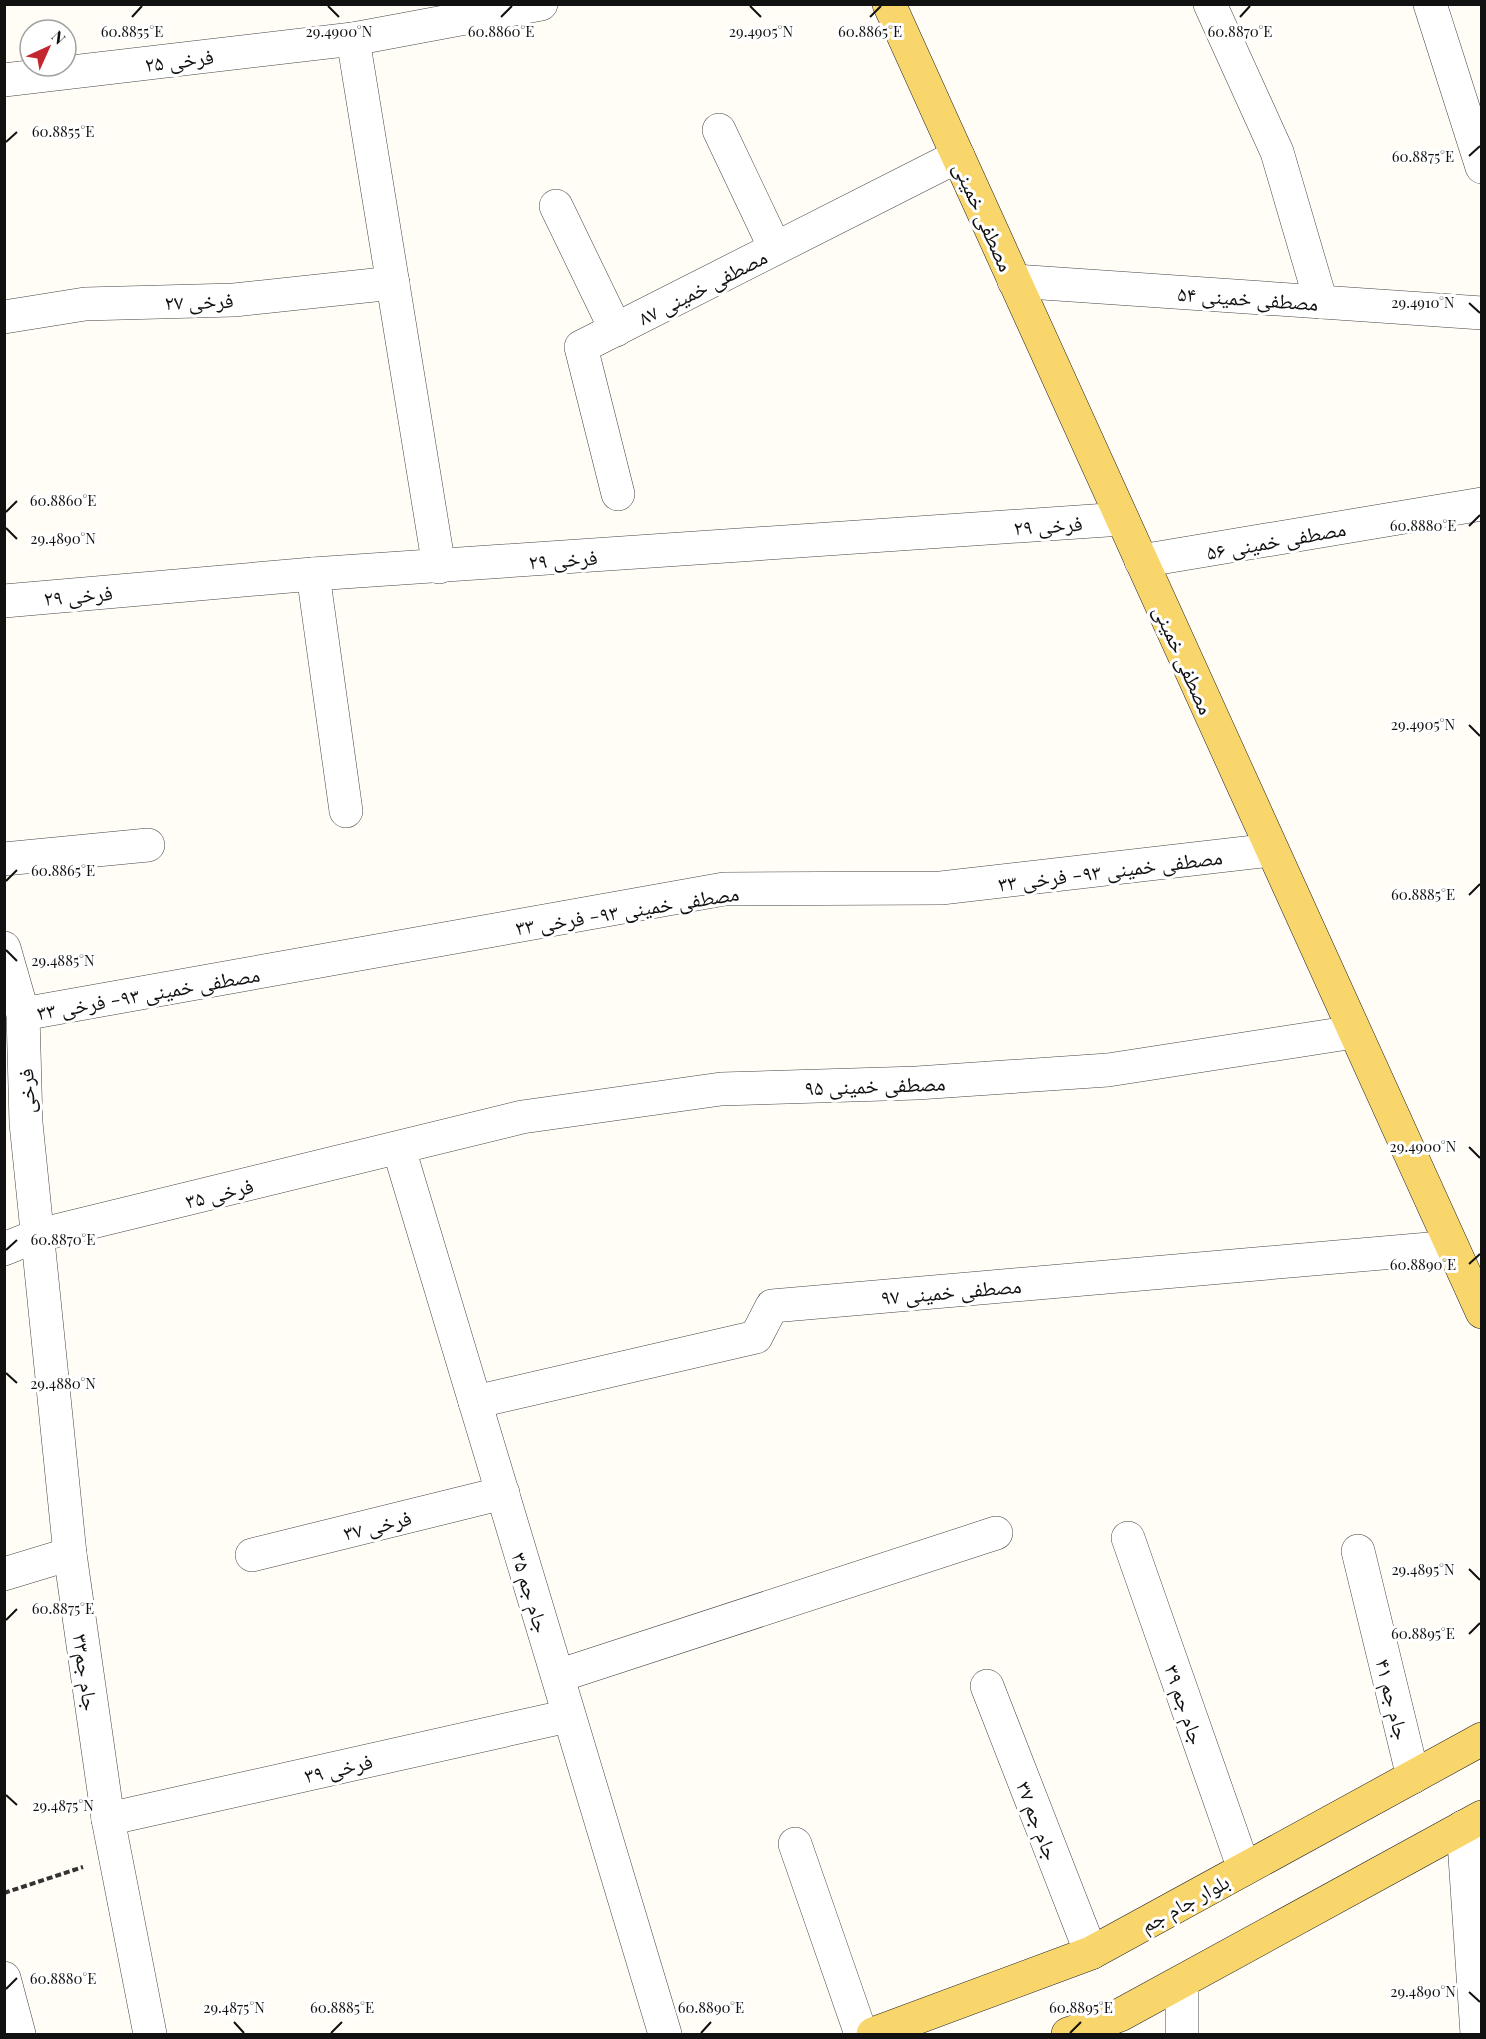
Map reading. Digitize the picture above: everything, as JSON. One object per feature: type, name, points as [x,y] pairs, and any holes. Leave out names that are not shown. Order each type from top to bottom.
[{"type":"main road","name":"مصطفی خمینی","points":[[889,4],[1482,1312]]},
{"type":"main road","name":"بلوار جام جم","points":[[873,2034],[1091,1953],[1482,1739]]},
{"type":"main road","points":[[1068,2034],[1120,2015],[1472,1822]]},
{"type":"street","name":"فرخی ۲۵","points":[[4,80],[353,39],[541,4]]},
{"type":"street","points":[[1210,4],[1277,152],[1321,302]]},
{"type":"street","points":[[1430,4],[1482,167]]},
{"type":"street","points":[[353,39],[439,567]]},
{"type":"street","points":[[719,130],[776,248]]},
{"type":"street","name":"مصطفی خمینی ۸۷","points":[[618,494],[581,347],[958,156]]},
{"type":"street","points":[[556,206],[616,330]]},
{"type":"street","name":"مصطفی خمینی ۵۴","points":[[1014,281],[1482,313]]},
{"type":"street","name":"فرخی ۲۷","points":[[4,317],[85,304],[234,300],[393,284]]},
{"type":"street","name":"مصطفی خمینی ۵۶","points":[[1141,561],[1482,504]]},
{"type":"street","name":"فرخی ۲۹","points":[[4,600],[313,574],[1122,519]]},
{"type":"street","points":[[313,574],[346,811]]},
{"type":"street","points":[[4,859],[148,845]]},
{"type":"street","name":"مصطفی خمینی ۹۳- فرخی ۳۳","points":[[23,1014],[724,889],[941,888],[1272,850]]},
{"type":"street","name":"فرخی","points":[[4,948],[23,1014],[15,1126],[39,1235]]},
{"type":"street","name":"مصطفی خمینی ۹۵","points":[[399,1149],[522,1117],[721,1089],[917,1083],[1108,1070],[1354,1032]]},
{"type":"street","name":"فرخی ۳۵","points":[[4,1249],[39,1235],[399,1149]]},
{"type":"street","name":"جام جم ۳۵","points":[[399,1149],[558,1676],[568,1716],[666,2034]]},
{"type":"street","name":"جام جم۳۳","points":[[39,1235],[70,1554],[108,1819],[150,2034]]},
{"type":"street","name":"مصطفی خمینی ۹۷","points":[[475,1402],[756,1336],[772,1306],[1452,1247]]},
{"type":"street","name":"فرخی ۳۷","points":[[252,1555],[502,1492]]},
{"type":"street","points":[[558,1676],[996,1533]]},
{"type":"street","name":"جام جم ۳۹","points":[[1128,1538],[1244,1869]]},
{"type":"street","name":"جام جم ۴۱","points":[[1358,1551],[1413,1777]]},
{"type":"street","points":[[4,1574],[70,1554]]},
{"type":"street","name":"جام جم ۳۷","points":[[987,1686],[1091,1953]]},
{"type":"street","name":"فرخی ۳۹","points":[[108,1819],[568,1716]]},
{"type":"street","points":[[1472,1822],[1477,2034]]},
{"type":"street","points":[[795,1844],[861,2034]]},
{"type":"street","points":[[4,1978],[19,2034]]},
{"type":"street","points":[[1182,1982],[1182,2034]]},
{"type":"path","points":[[4,1893],[115,1857]]}]
